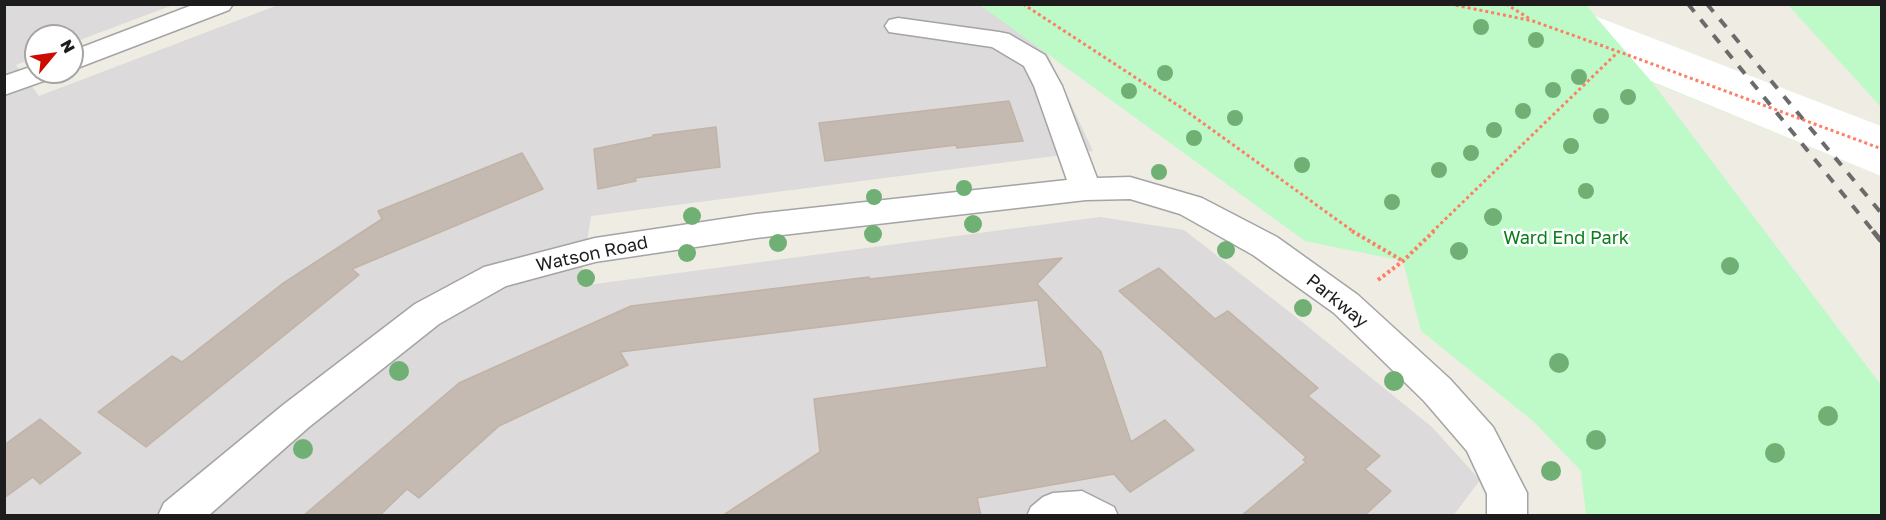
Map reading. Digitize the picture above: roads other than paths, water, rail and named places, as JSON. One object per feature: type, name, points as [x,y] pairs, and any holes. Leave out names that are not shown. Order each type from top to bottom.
[{"type":"street","points":[[84,56],[220,4]]},
{"type":"street","points":[[898,26],[999,40],[1035,61],[1048,86],[1086,189]]},
{"type":"street","points":[[4,86],[24,79]]},
{"type":"street","name":"Parkway","points":[[1086,189],[1130,188],[1191,206],[1264,246],[1346,304],[1437,390],[1480,439],[1507,494],[1507,516]]},
{"type":"street","name":"Watson Road","points":[[178,516],[297,416],[427,314],[496,276],[595,250],[641,243],[767,225],[1086,189]]},
{"type":"lane","points":[[1041,516],[1053,506],[1082,504],[1104,516]]},
{"type":"railway","points":[[1688,4],[1874,232]]},
{"type":"railway","points":[[1707,4],[1882,214]]},
{"type":"railway","points":[[1873,231],[1882,242]]},
{"type":"park label","name":"Ward End Park","points":[[1566,238]]}]
